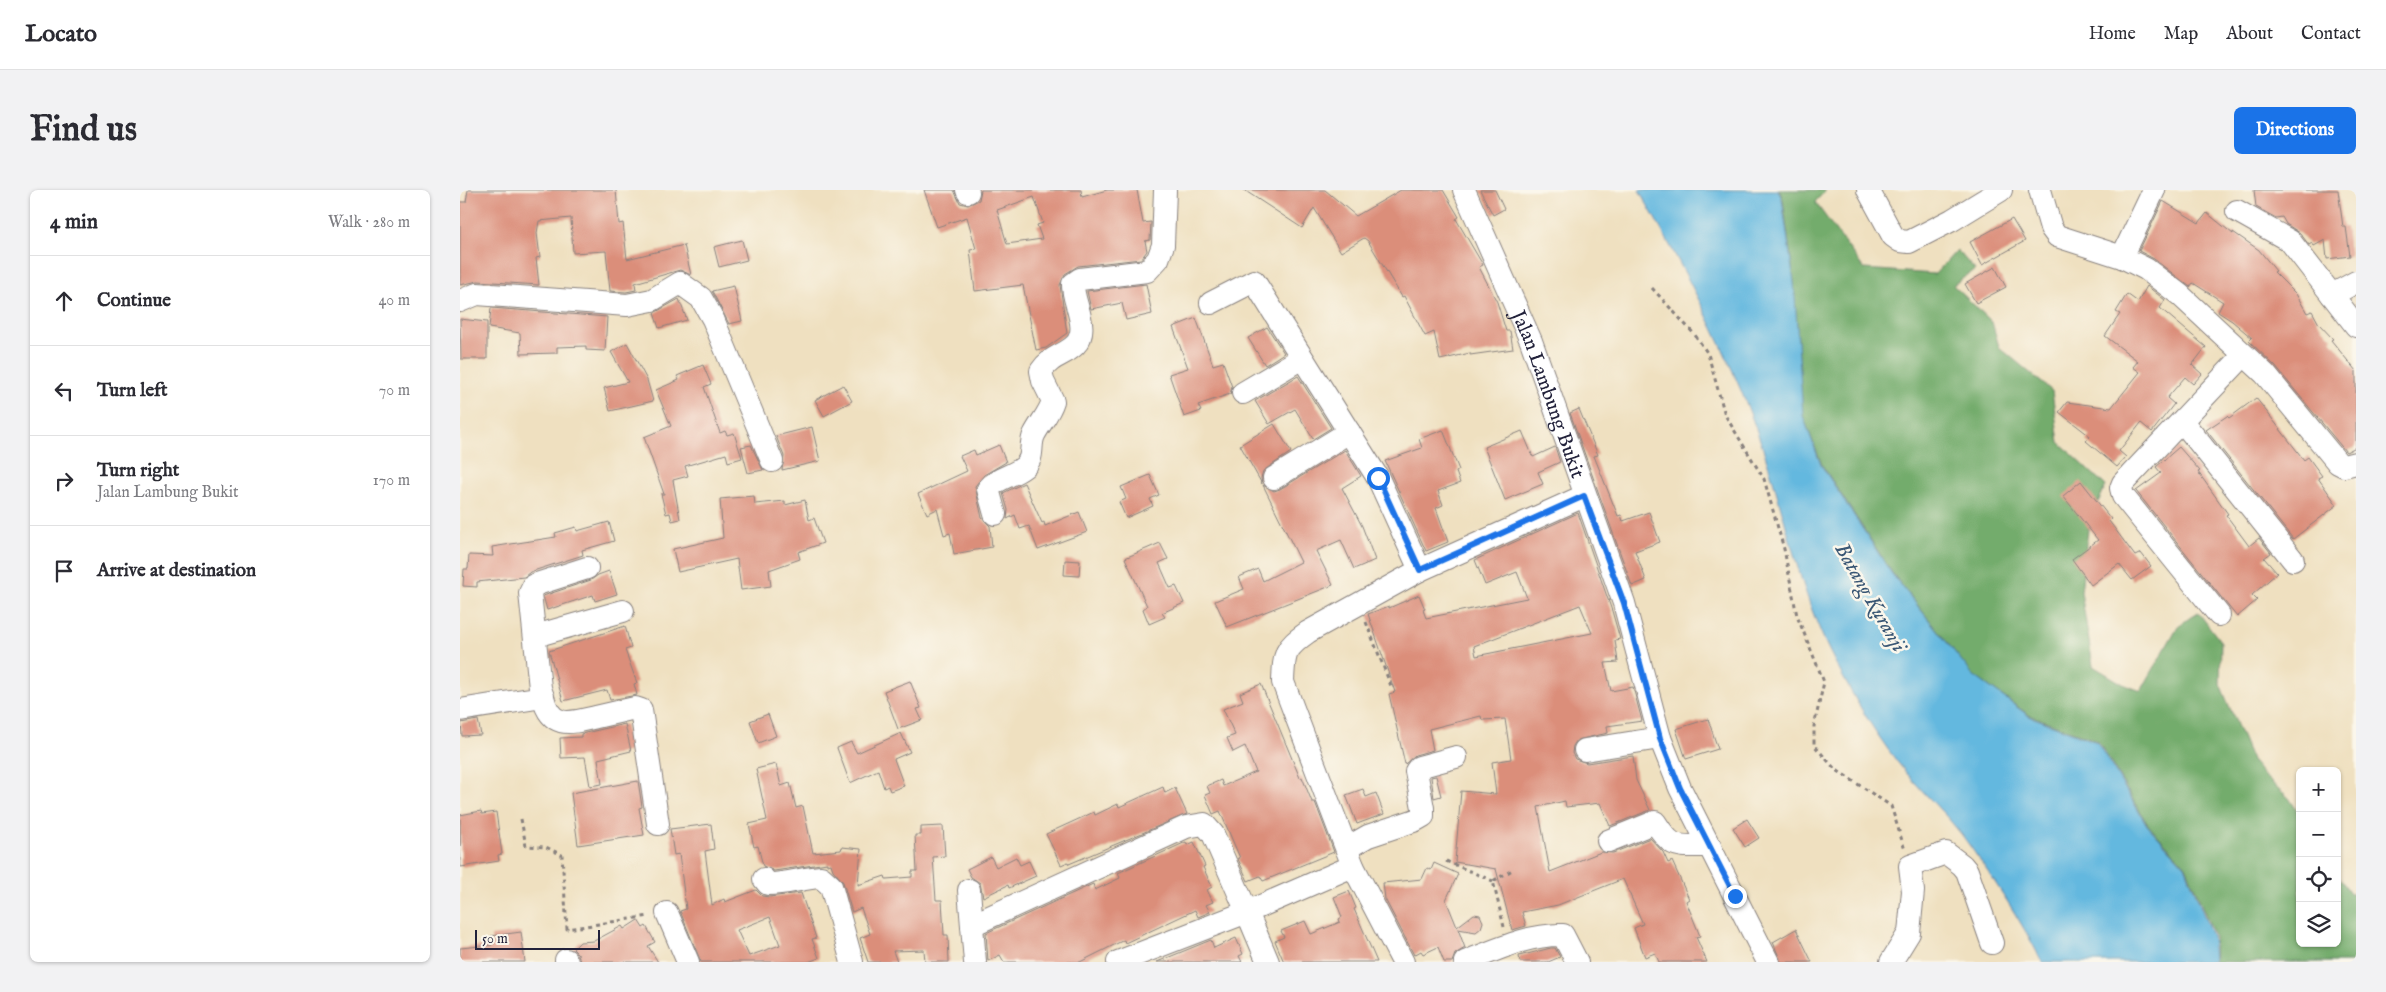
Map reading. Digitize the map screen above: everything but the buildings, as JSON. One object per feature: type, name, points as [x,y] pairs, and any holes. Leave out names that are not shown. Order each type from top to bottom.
[{"type":"street","points":[[995,514],[988,489],[993,483],[1025,466],[1032,456],[1033,437],[1050,411],[1053,401],[1043,381],[1042,371],[1052,358],[1076,344],[1081,332],[1080,314],[1073,291],[1073,284],[1080,279],[1147,271],[1158,259],[1163,245],[1165,190]]},
{"type":"street","name":"Jalan Lambung Bukit","points":[[1464,190],[1531,341],[1584,496],[1624,603],[1660,738],[1680,788],[1768,962]]},
{"type":"street","points":[[1868,190],[1892,236],[1900,241],[1909,242],[1952,220],[2001,190]]},
{"type":"street","points":[[2040,190],[2051,228],[2057,236],[2122,257],[2146,269],[2180,294],[2266,374],[2338,463],[2344,466],[2356,463]]},
{"type":"street","points":[[2122,257],[2154,190]]},
{"type":"street","points":[[2237,211],[2290,241],[2356,326]]},
{"type":"street","points":[[1211,303],[1254,282],[1378,478],[1420,570]]},
{"type":"street","points":[[2332,295],[2356,282]]},
{"type":"street","points":[[460,301],[477,294],[628,305],[652,300],[680,283],[701,298],[712,318],[772,462]]},
{"type":"street","points":[[2219,615],[2121,491],[2123,483],[2244,355]]},
{"type":"street","points":[[1243,393],[1302,358]]},
{"type":"street","points":[[2182,421],[2293,560]]},
{"type":"street","points":[[1274,478],[1349,432]]},
{"type":"street","points":[[1402,962],[1350,857],[1284,682],[1284,659],[1291,644],[1308,632],[1420,570],[1584,496]]},
{"type":"street","points":[[587,568],[534,586],[530,593],[540,688],[546,709],[555,719],[568,724],[636,708],[641,710],[658,824]]},
{"type":"street","points":[[535,636],[624,611]]},
{"type":"street","points":[[460,710],[544,698]]},
{"type":"street","points":[[1585,750],[1660,738]]},
{"type":"street","points":[[1120,962],[1246,912],[1350,857],[1368,836],[1416,820],[1422,816],[1423,808],[1416,771],[1419,767],[1456,757]]},
{"type":"street","points":[[1608,841],[1655,822],[1666,840],[1678,846],[1710,846]]},
{"type":"street","points":[[972,925],[1186,827],[1204,824],[1213,834],[1268,962]]},
{"type":"street","points":[[1892,962],[1910,933],[1913,891],[1910,866],[1946,853],[1962,865],[1967,872],[1992,943]]},
{"type":"street","points":[[764,879],[768,884],[777,884],[802,878],[821,877],[831,886],[852,962]]},
{"type":"street","points":[[969,890],[975,962]]},
{"type":"street","points":[[667,913],[688,962]]},
{"type":"street","points":[[1465,962],[1510,944],[1546,935],[1563,935],[1576,962]]},
{"type":"path","points":[[1652,288],[1695,336],[1708,354],[1725,415],[1764,479],[1784,549],[1797,616],[1824,682],[1813,734],[1814,745],[1835,769],[1891,806],[1910,866]]},
{"type":"path","points":[[1360,604],[1391,686]]},
{"type":"path","points":[[521,819],[526,846],[546,847],[562,855],[567,929],[667,913]]},
{"type":"path","points":[[1446,860],[1493,881]]},
{"type":"path","points":[[1493,881],[1514,869]]},
{"type":"path","points":[[1493,881],[1499,911],[1510,944]]},
{"type":"green space","points":[[1779,190],[1826,190],[1815,202],[1864,269],[1935,274],[1957,250],[1975,270],[1953,285],[1992,322],[1999,347],[2052,391],[2059,442],[2106,486],[2089,520],[2081,592],[2093,666],[2123,684],[2141,691],[2178,626],[2198,612],[2221,642],[2220,684],[2253,763],[2263,775],[2289,798],[2296,809],[2296,947],[2341,947],[2341,880],[2350,893],[2356,893],[2356,962],[2215,962],[2214,936],[2186,866],[2148,825],[2098,741],[2029,715],[1973,675],[1893,574],[1822,465],[1803,416],[1794,282],[1783,199]]},
{"type":"water","name":"Batang Kuranji","points":[[1639,190],[1778,190],[1782,199],[1794,282],[1803,416],[1821,465],[1892,574],[1973,675],[2029,716],[2097,742],[2147,825],[2185,866],[2212,936],[2214,962],[2042,962],[2015,913],[1984,866],[1956,827],[1888,750],[1835,662],[1811,608],[1769,468],[1748,407],[1705,312]]},
{"type":"route","points":[[1378,478],[1420,570],[1584,496],[1624,603],[1660,738],[1680,788],[1735,896]]}]
